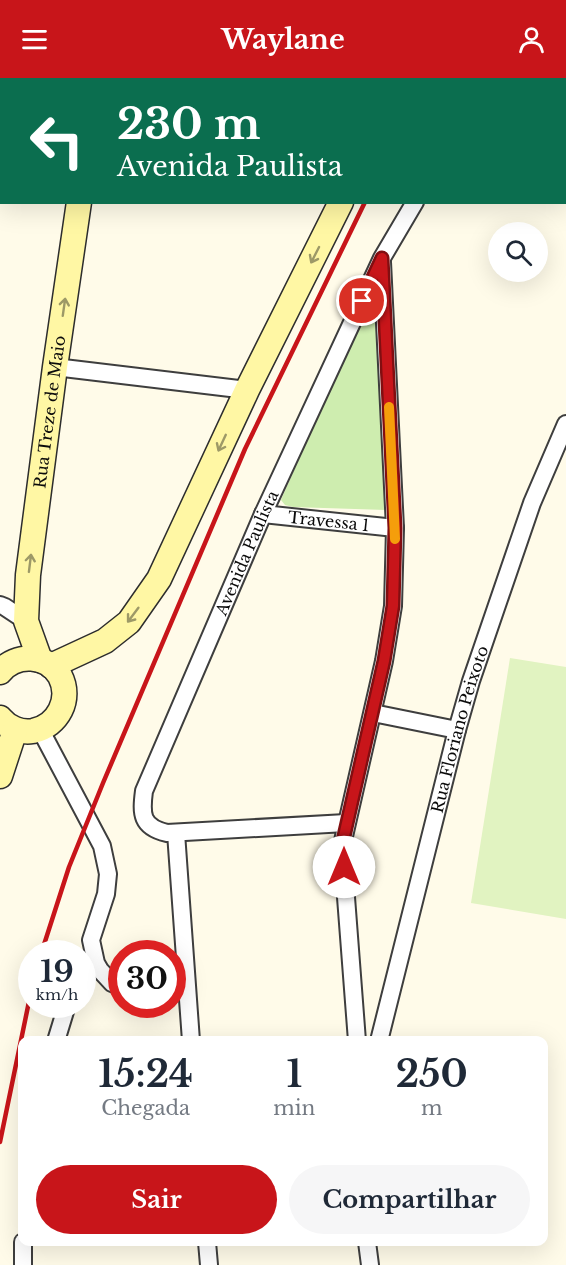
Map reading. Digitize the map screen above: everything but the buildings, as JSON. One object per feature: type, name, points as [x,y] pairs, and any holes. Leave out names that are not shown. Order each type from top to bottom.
[{"type":"street","name":"Rua Treze de Maio","points":[[40,729],[52,723],[60,713],[64,701],[64,688],[60,676],[46,663],[26,621],[28,575],[79,204]]},
{"type":"street","points":[[1,663],[28,658],[46,663],[105,640],[129,622],[159,579],[247,390],[340,204]]},
{"type":"street","name":"Avenida Paulista","points":[[176,833],[156,831],[147,825],[143,815],[144,791],[263,514],[382,258],[414,204]]},
{"type":"street","points":[[357,1036],[342,845],[373,713],[393,606],[395,528],[382,258]]},
{"type":"street","points":[[55,367],[247,390]]},
{"type":"street","name":"Rua Floriano Peixoto","points":[[380,1036],[471,681],[532,503],[566,424]]},
{"type":"street","name":"Travessa 1","points":[[263,514],[395,528]]},
{"type":"street","points":[[0,605],[26,621]]},
{"type":"street","points":[[373,713],[457,730]]},
{"type":"street","points":[[0,776],[8,724],[28,732],[40,729],[102,846],[108,874],[106,894],[91,940]]},
{"type":"street","points":[[179,940],[176,833],[346,823]]},
{"type":"street","points":[[96,963],[108,979]]},
{"type":"street","points":[[186,1016],[190,1036]]},
{"type":"street","points":[[58,1036],[63,1018]]},
{"type":"street","points":[[23,1246],[23,1265]]},
{"type":"street","points":[[207,1246],[209,1265]]},
{"type":"street","points":[[368,1246],[370,1265]]},
{"type":"green space","points":[[370,313],[377,319],[386,510],[285,505],[281,500],[362,316]]},
{"type":"green space","points":[[510,658],[566,667],[566,919],[471,903]]},
{"type":"railway","points":[[46,940],[69,867],[103,783],[245,449],[364,204]]},
{"type":"railway","points":[[22,1036],[26,1018]]},
{"type":"railway","points":[[0,1142],[18,1055]]},
{"type":"slow traffic","points":[[389,407],[395,539]]},
{"type":"route","points":[[344,867],[342,845],[346,823],[373,713],[393,606],[395,528],[382,258],[362,301]]}]
